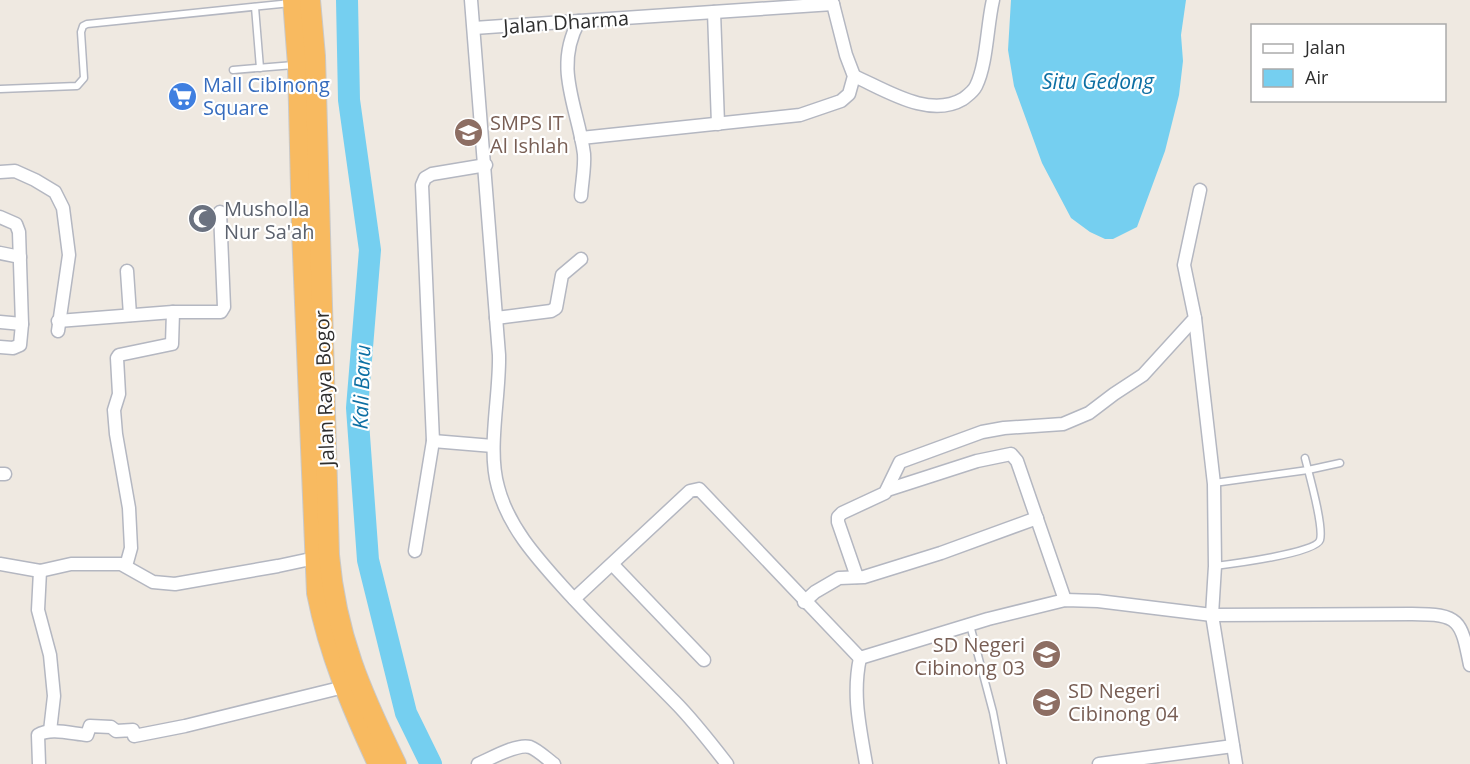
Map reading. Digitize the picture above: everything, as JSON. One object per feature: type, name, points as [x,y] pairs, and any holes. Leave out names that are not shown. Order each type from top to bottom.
[{"type":"highway","name":"Jalan Raya Bogor","points":[[298,1],[297,65],[311,229],[322,556],[317,593],[324,629],[344,687],[378,764]]},
{"type":"highway","name":"Jalan Raya Bogor","points":[[298,1],[315,56],[311,229]]},
{"type":"highway","name":"Jalan Raya Bogor","points":[[322,556],[339,625],[352,664],[365,700],[396,764]]},
{"type":"street","points":[[471,0],[486,165],[500,384],[493,446],[497,486],[504,506],[529,549],[574,599],[692,720],[727,764]]},
{"type":"street","points":[[854,76],[918,104],[931,106],[958,102],[975,88],[980,75],[993,0]]},
{"type":"street","points":[[581,138],[800,116],[846,99],[854,76],[846,55],[834,2]]},
{"type":"street","name":"Jalan Dharma","points":[[474,28],[834,2]]},
{"type":"street","points":[[714,12],[718,124]]},
{"type":"street","points":[[579,21],[570,41],[568,76],[584,157],[581,196]]},
{"type":"street","points":[[415,550],[433,441],[422,185],[425,178],[432,174],[486,165]]},
{"type":"street","points":[[0,172],[15,171],[36,180],[55,192],[63,208],[69,255],[58,326],[130,315],[173,312],[219,313],[223,310],[220,212]]},
{"type":"street","points":[[1200,190],[1184,266],[1195,318],[1214,484],[1215,566],[1212,615],[1236,764]]},
{"type":"street","points":[[0,217],[16,224],[19,232],[22,324],[20,345],[13,348],[0,347]]},
{"type":"street","points":[[0,253],[20,257]]},
{"type":"street","points":[[496,318],[550,311],[556,308],[562,275],[581,259]]},
{"type":"street","points":[[127,271],[130,315]]},
{"type":"street","points":[[126,566],[132,548],[129,508],[114,410],[119,394],[117,358],[172,344],[173,312]]},
{"type":"street","points":[[887,490],[898,464],[912,457],[982,432],[1004,428],[1063,424],[1089,413],[1143,375],[1195,318]]},
{"type":"street","points":[[0,322],[22,324]]},
{"type":"street","points":[[433,441],[493,446]]},
{"type":"street","points":[[857,577],[837,522],[838,517],[887,490],[977,461],[1011,454],[1017,461],[1065,600]]},
{"type":"street","points":[[574,599],[690,491],[699,489],[804,602],[860,658]]},
{"type":"street","points":[[804,602],[815,592],[839,578],[864,577],[940,553],[1037,518]]},
{"type":"street","points":[[0,564],[40,571],[71,564],[116,563],[126,566],[153,582],[175,584],[322,556]]},
{"type":"street","points":[[613,565],[704,660]]},
{"type":"street","points":[[40,571],[39,620],[50,655],[54,696],[50,731]]},
{"type":"street","points":[[860,658],[970,624],[1065,600],[1098,601],[1212,615],[1440,615],[1454,620],[1462,630],[1470,665]]},
{"type":"street","points":[[860,658],[855,700],[866,764]]},
{"type":"street","points":[[39,764],[38,735],[42,733],[50,731],[87,735],[90,726],[111,727],[116,731],[133,730],[134,736],[185,726],[344,687]]},
{"type":"street","points":[[1099,764],[1233,746]]},
{"type":"street","points":[[478,764],[513,749],[525,747],[535,750],[555,764]]},
{"type":"lane","points":[[0,89],[77,86],[84,78],[81,32],[83,26],[87,24],[298,1]]},
{"type":"lane","points":[[255,7],[260,68]]},
{"type":"lane","points":[[233,70],[297,65]]},
{"type":"lane","points":[[1215,566],[1295,554],[1317,545],[1320,540],[1320,526],[1305,458]]},
{"type":"lane","points":[[1214,484],[1340,463]]},
{"type":"lane","points":[[970,624],[993,712],[1003,764]]},
{"type":"water","name":"Situ Gedong","points":[[1011,0],[1186,0],[1181,35],[1183,61],[1179,95],[1165,151],[1137,227],[1113,239],[1105,239],[1090,232],[1071,218],[1042,163],[1014,86],[1008,50]]},
{"type":"waterway","name":"Kali Baru","points":[[347,0],[349,100],[370,250],[357,408],[368,560],[406,713],[431,764]]},
{"type":"place","name":"Mall Cibinong Square","points":[[182,96]]},
{"type":"place","name":"SMPS IT Al Ishlah","points":[[469,133]]},
{"type":"place","name":"Musholla Nur Sa'ah","points":[[203,219]]},
{"type":"place","name":"SD Negeri Cibinong 03","points":[[1046,655]]},
{"type":"place","name":"SD Negeri Cibinong 04","points":[[1047,702]]}]
